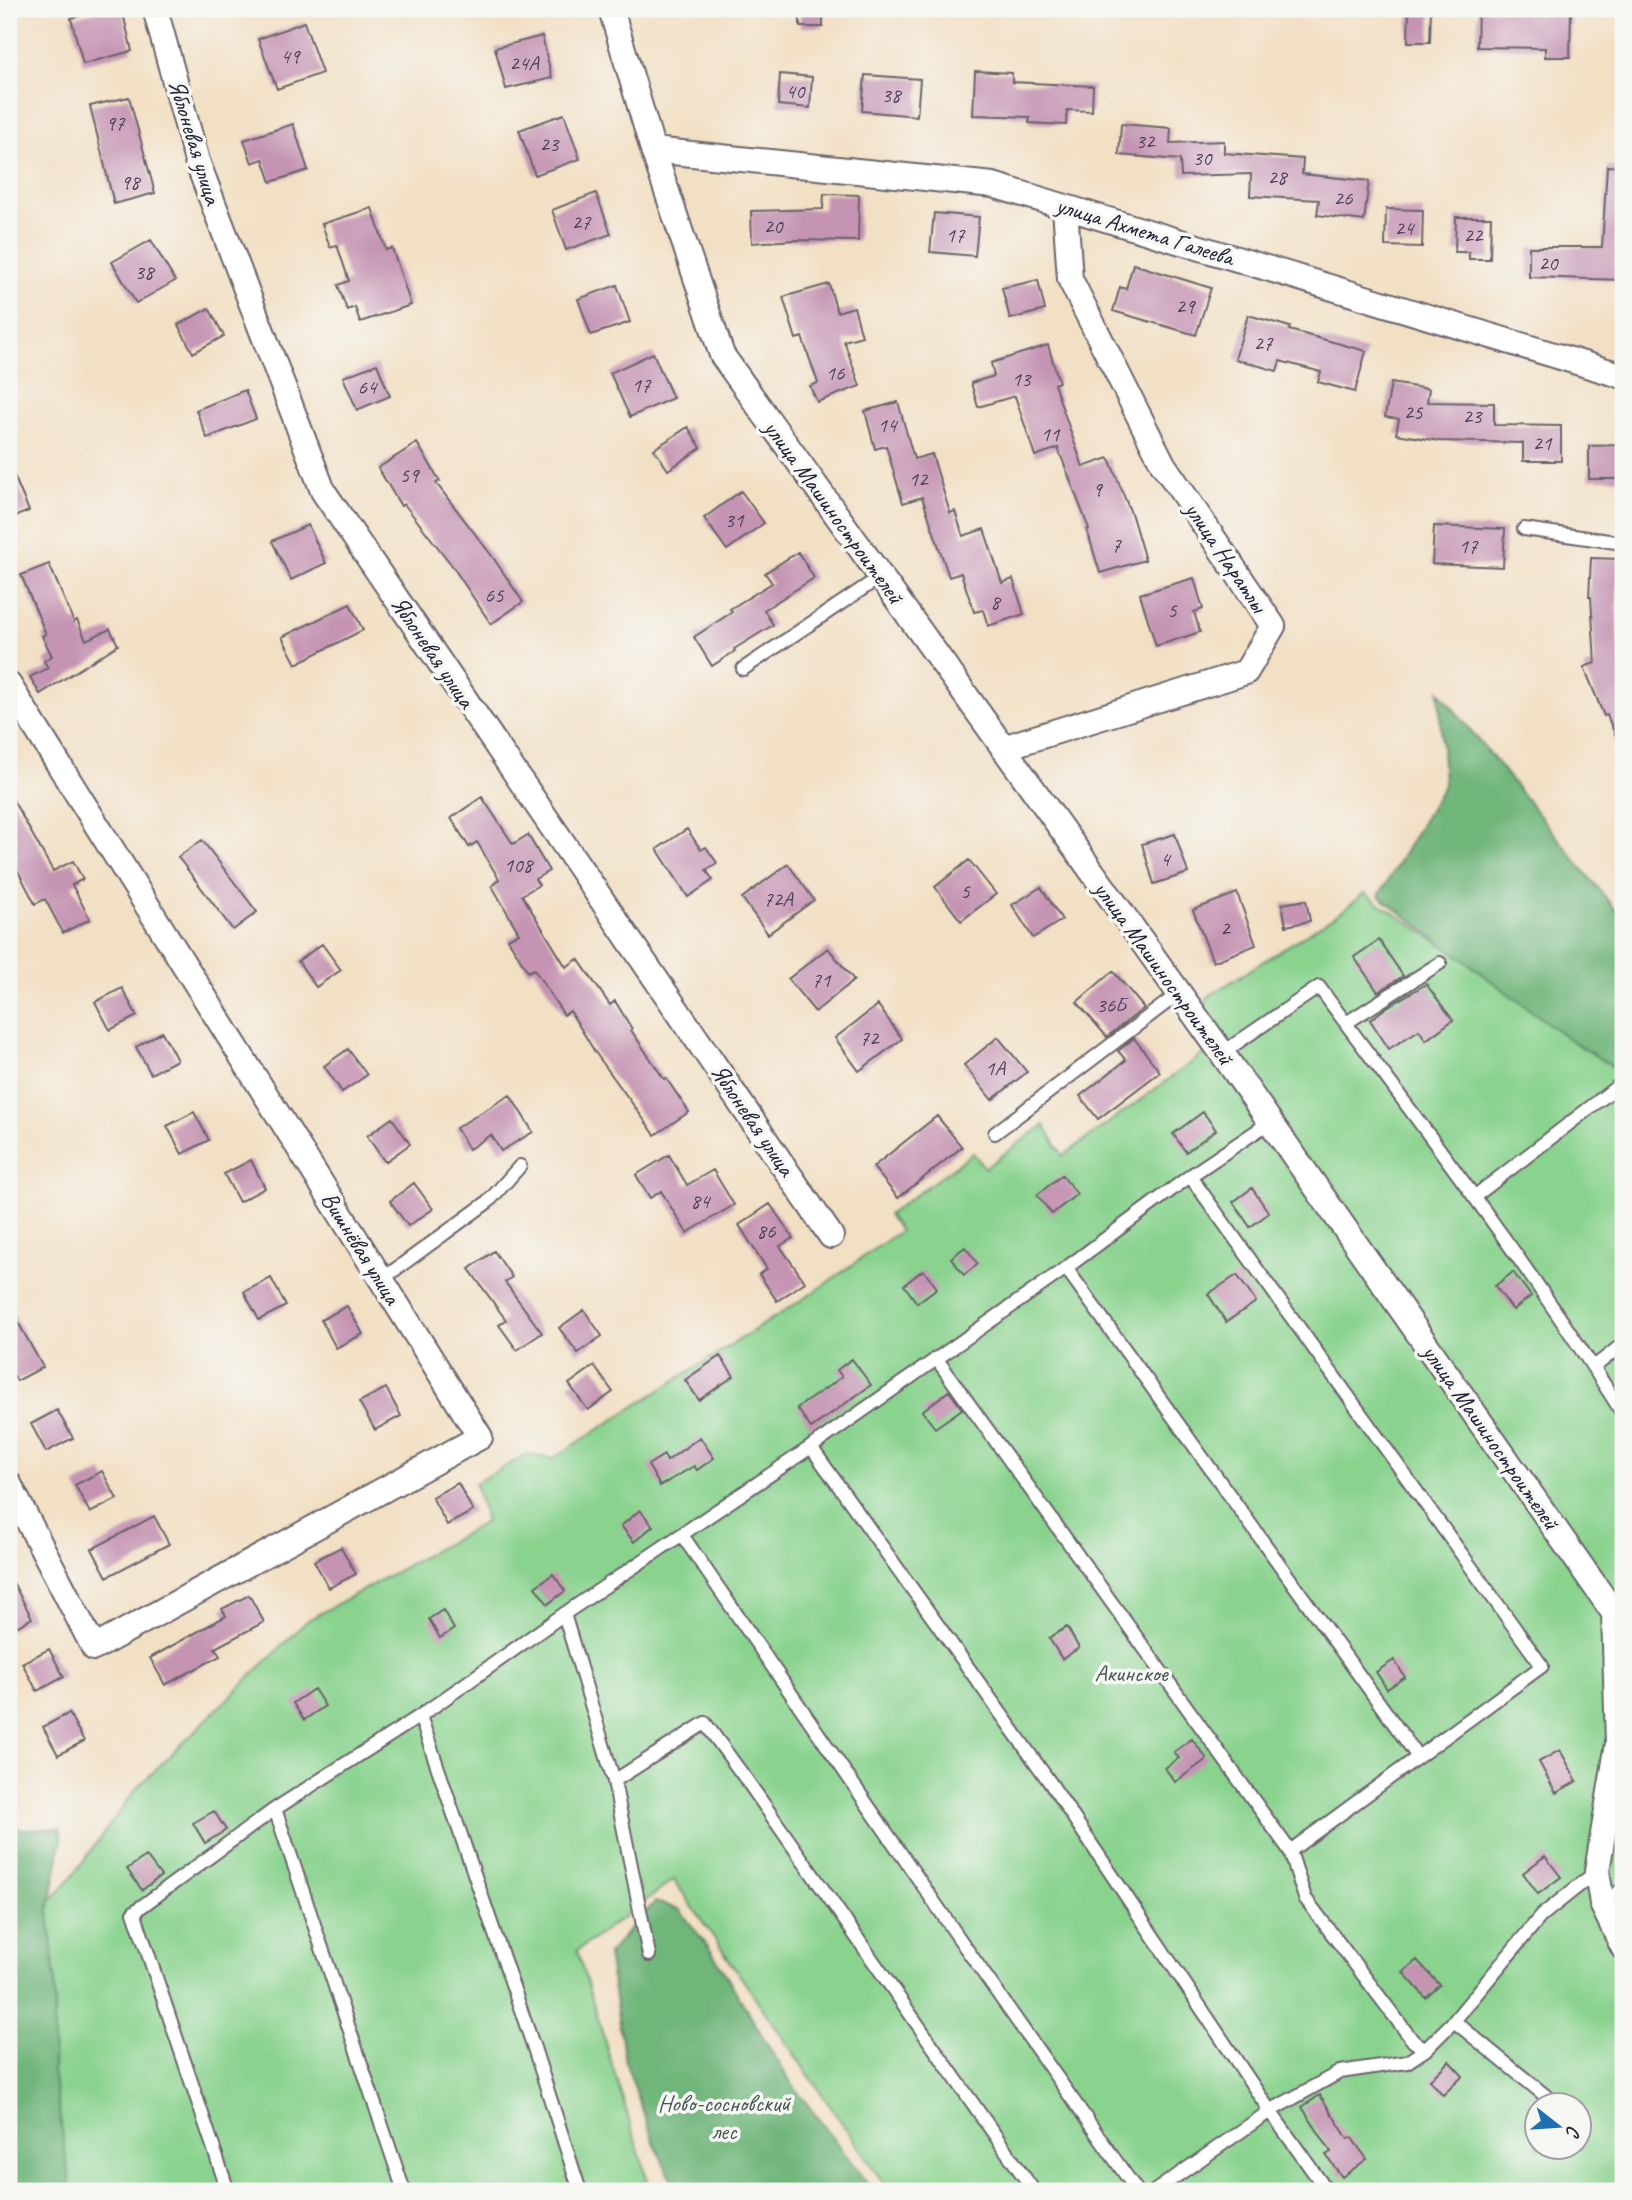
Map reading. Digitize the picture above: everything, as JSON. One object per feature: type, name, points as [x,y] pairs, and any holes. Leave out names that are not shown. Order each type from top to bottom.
[{"type":"street","name":"Яблоневая улица","points":[[155,9],[197,161],[323,491],[831,1236]]},
{"type":"street","name":"улица Машиностроителей","points":[[611,9],[653,150],[722,355],[1619,1610],[1618,1743],[1597,1871],[1602,1904],[1623,1947]]},
{"type":"street","name":"улица Ахмета Галеева","points":[[653,150],[993,186],[1623,376]]},
{"type":"street","name":"улица Наратлы","points":[[1003,748],[1246,672],[1273,626],[1163,464],[1070,279],[1065,207]]},
{"type":"street","name":"Вишнёвая улица","points":[[9,685],[480,1437],[94,1648],[9,1484]]},
{"type":"lane","points":[[1524,529],[1623,543]]},
{"type":"lane","points":[[743,669],[880,577]]},
{"type":"lane","points":[[1346,1023],[1440,963]]},
{"type":"lane","points":[[1222,1053],[1319,987],[1474,1197],[1594,1367],[1623,1414]]},
{"type":"lane","points":[[995,1132],[1178,994]]},
{"type":"lane","points":[[1474,1197],[1623,1083]]},
{"type":"lane","points":[[228,2191],[134,1912],[275,1809],[420,1716],[564,1614],[811,1447],[1066,1268],[1190,1176],[1270,1122]]},
{"type":"lane","points":[[382,1280],[489,1201],[520,1166]]},
{"type":"lane","points":[[1190,1176],[1542,1666],[1290,1851]]},
{"type":"lane","points":[[1066,1268],[1418,1757]]},
{"type":"lane","points":[[1594,1367],[1623,1344]]},
{"type":"lane","points":[[936,1358],[1290,1851],[1305,1898],[1413,2041],[1425,2050]]},
{"type":"lane","points":[[811,1447],[1051,1784],[1270,2111],[1327,2191]]},
{"type":"lane","points":[[682,1535],[963,1944],[1137,2191]]},
{"type":"lane","points":[[564,1614],[614,1781],[649,1955]]},
{"type":"lane","points":[[420,1716],[580,2191]]},
{"type":"lane","points":[[614,1781],[705,1723],[1034,2191]]},
{"type":"lane","points":[[275,1809],[404,2191]]},
{"type":"lane","points":[[1154,2191],[1270,2111],[1340,2072],[1407,2063],[1425,2050],[1454,2021],[1541,1916],[1597,1871]]},
{"type":"lane","points":[[1602,1904],[1623,1889]]},
{"type":"lane","points":[[1454,2021],[1543,2092]]},
{"type":"green space","points":[[1439,691],[1623,919],[1623,1073],[1570,1040],[1379,896],[1444,785]]},
{"type":"green space","name":"Акинское","points":[[1364,893],[1623,1066],[1623,2191],[889,2191],[674,1880],[577,1951],[651,2191],[62,2191],[34,1919],[70,1879],[137,1788],[308,1620],[486,1522],[475,1483],[528,1454],[552,1459],[814,1292],[900,1231],[888,1215],[973,1153],[985,1168],[1044,1125],[1063,1156],[1206,1052],[1206,998],[1344,910]]},
{"type":"green space","points":[[9,1803],[18,1829],[60,1828],[62,1839],[49,1909],[55,1983],[53,2071],[71,2191],[9,2191]]},
{"type":"green space","name":"Ново-сосновский лес","points":[[655,1902],[679,1909],[712,1952],[789,2080],[873,2191],[677,2191],[654,2142],[625,2061],[608,1954]]},
{"type":"building","points":[[107,9],[122,9],[132,51],[83,64],[71,18]]},
{"type":"building","points":[[800,9],[823,9],[823,27],[800,27]]},
{"type":"building","points":[[1409,9],[1431,9],[1430,42],[1408,42]]},
{"type":"building","points":[[1478,9],[1571,9],[1570,57],[1545,57],[1545,48],[1477,47]]},
{"type":"building","points":[[304,22],[322,73],[277,89],[258,39]]},
{"type":"building","points":[[542,36],[552,78],[506,89],[495,48]]},
{"type":"building","points":[[975,71],[1012,73],[1012,82],[1093,86],[1092,111],[1067,110],[1066,125],[1029,123],[1030,117],[973,115]]},
{"type":"building","points":[[780,74],[812,77],[810,108],[778,105]]},
{"type":"building","points":[[865,75],[920,79],[917,116],[862,111]]},
{"type":"building","points":[[129,97],[155,193],[114,204],[90,106]]},
{"type":"building","points":[[564,114],[580,159],[535,175],[519,130]]},
{"type":"building","points":[[293,124],[308,170],[271,182],[263,159],[252,163],[244,140]]},
{"type":"building","points":[[1121,124],[1171,128],[1170,143],[1224,141],[1224,153],[1303,159],[1302,174],[1369,181],[1364,221],[1317,215],[1319,200],[1250,196],[1251,174],[1181,176],[1180,160],[1119,155]]},
{"type":"building","points":[[1607,166],[1623,167],[1622,280],[1529,277],[1529,247],[1602,247]]},
{"type":"building","points":[[596,193],[611,234],[566,250],[552,210]]},
{"type":"building","points":[[824,194],[859,195],[858,241],[795,240],[752,243],[751,211],[823,209]]},
{"type":"building","points":[[372,208],[386,250],[392,248],[411,305],[360,322],[355,307],[347,310],[338,285],[349,281],[337,245],[330,247],[322,224]]},
{"type":"building","points":[[1386,209],[1423,210],[1422,247],[1385,246]]},
{"type":"building","points":[[934,213],[979,217],[975,256],[930,252]]},
{"type":"building","points":[[1456,217],[1491,217],[1490,259],[1469,259],[1469,252],[1455,252]]},
{"type":"building","points":[[151,240],[175,281],[136,303],[112,262]]},
{"type":"building","points":[[1133,264],[1211,288],[1196,335],[1113,311],[1120,287],[1126,289]]},
{"type":"building","points":[[1038,280],[1045,310],[1010,319],[1002,288]]},
{"type":"building","points":[[829,284],[837,312],[854,307],[862,336],[844,341],[860,386],[817,402],[810,386],[818,383],[802,337],[796,339],[783,297]]},
{"type":"building","points":[[617,285],[630,322],[591,335],[578,299]]},
{"type":"building","points":[[209,308],[224,336],[193,353],[178,325]]},
{"type":"building","points":[[1248,315],[1290,327],[1289,330],[1366,351],[1355,392],[1318,382],[1321,372],[1280,361],[1277,371],[1235,359]]},
{"type":"building","points":[[1048,345],[1059,382],[1054,384],[1083,467],[1109,458],[1132,516],[1145,560],[1100,573],[1087,530],[1089,529],[1058,448],[1035,456],[1015,396],[978,407],[971,383],[994,376],[991,363]]},
{"type":"building","points":[[653,353],[673,398],[630,417],[610,373]]},
{"type":"building","points":[[377,364],[390,396],[357,410],[343,377]]},
{"type":"building","points":[[1391,383],[1429,389],[1427,402],[1494,403],[1494,425],[1561,426],[1561,461],[1523,461],[1523,443],[1440,441],[1396,434],[1399,419],[1385,417]]},
{"type":"building","points":[[245,390],[256,419],[207,438],[196,410]]},
{"type":"building","points":[[898,402],[914,459],[932,454],[950,513],[955,511],[963,536],[984,529],[1002,583],[1013,579],[1024,614],[988,626],[983,610],[974,612],[961,573],[949,577],[922,497],[903,503],[886,446],[875,449],[865,411]]},
{"type":"building","points":[[688,427],[701,448],[668,470],[654,449]]},
{"type":"building","points":[[417,443],[440,481],[436,483],[492,556],[523,602],[491,624],[451,564],[404,504],[401,506],[378,468]]},
{"type":"building","points":[[1622,445],[1622,479],[1589,479],[1589,446]]},
{"type":"building","points":[[9,464],[29,511],[9,519]]},
{"type":"building","points":[[741,491],[764,523],[727,550],[704,518]]},
{"type":"building","points":[[308,525],[326,563],[291,580],[272,541]]},
{"type":"building","points":[[1434,526],[1505,529],[1503,567],[1432,564]]},
{"type":"building","points":[[798,552],[814,578],[764,610],[773,625],[712,666],[694,637],[732,612],[730,609],[772,583],[765,573]]},
{"type":"building","points":[[1591,558],[1619,559],[1617,608],[1618,644],[1623,655],[1623,753],[1584,667],[1595,663],[1589,597]]},
{"type":"building","points":[[49,564],[74,622],[77,620],[86,640],[110,629],[118,645],[40,694],[30,677],[48,668],[44,661],[52,656],[42,636],[46,634],[21,575]]},
{"type":"building","points":[[1194,578],[1203,609],[1194,612],[1200,632],[1156,646],[1140,594]]},
{"type":"building","points":[[350,604],[363,630],[296,664],[282,637]]},
{"type":"building","points":[[9,793],[53,871],[73,861],[83,879],[72,885],[90,919],[63,933],[45,899],[35,904],[17,869],[9,873]]},
{"type":"building","points":[[482,797],[513,844],[528,835],[549,871],[535,879],[539,885],[522,895],[566,967],[578,959],[610,1005],[615,1001],[631,1030],[689,1112],[655,1135],[595,1052],[570,1011],[564,1015],[534,969],[528,972],[508,939],[519,933],[492,886],[499,879],[477,842],[469,847],[451,818]]},
{"type":"building","points":[[687,829],[701,850],[706,847],[717,863],[706,870],[713,880],[688,897],[657,849]]},
{"type":"building","points":[[1175,834],[1188,873],[1154,884],[1142,844]]},
{"type":"building","points":[[202,840],[257,912],[233,930],[178,857]]},
{"type":"building","points":[[969,860],[996,894],[961,921],[935,887]]},
{"type":"building","points":[[788,864],[814,900],[768,934],[742,898]]},
{"type":"building","points":[[1041,887],[1062,920],[1033,938],[1012,905]]},
{"type":"building","points":[[1237,893],[1256,945],[1213,962],[1193,910]]},
{"type":"building","points":[[1306,900],[1310,921],[1286,926],[1282,904]]},
{"type":"building","points":[[1379,940],[1403,976],[1378,992],[1354,957]]},
{"type":"building","points":[[322,944],[341,970],[316,987],[298,961]]},
{"type":"building","points":[[828,948],[854,980],[815,1012],[788,979]]},
{"type":"building","points":[[1113,971],[1144,1008],[1107,1037],[1077,1002]]},
{"type":"building","points":[[1426,984],[1453,1020],[1426,1040],[1419,1030],[1389,1049],[1370,1020]]},
{"type":"building","points":[[122,988],[137,1016],[110,1030],[95,1002]]},
{"type":"building","points":[[878,1005],[902,1039],[859,1071],[835,1038]]},
{"type":"building","points":[[162,1032],[177,1060],[151,1074],[136,1047]]},
{"type":"building","points":[[998,1037],[1027,1072],[992,1100],[964,1065]]},
{"type":"building","points":[[1134,1038],[1160,1072],[1098,1119],[1080,1096],[1126,1060],[1118,1051]]},
{"type":"building","points":[[348,1049],[367,1075],[342,1092],[324,1066]]},
{"type":"building","points":[[510,1095],[533,1132],[501,1151],[491,1135],[469,1149],[456,1128]]},
{"type":"building","points":[[194,1112],[209,1140],[182,1154],[167,1126]]},
{"type":"building","points":[[1203,1112],[1216,1130],[1186,1152],[1173,1134]]},
{"type":"building","points":[[937,1116],[962,1147],[898,1198],[873,1167]]},
{"type":"building","points":[[392,1118],[410,1144],[385,1162],[367,1136]]},
{"type":"building","points":[[669,1155],[687,1185],[713,1170],[734,1205],[687,1233],[661,1191],[650,1198],[636,1175]]},
{"type":"building","points":[[251,1160],[265,1188],[239,1202],[224,1174]]},
{"type":"building","points":[[1062,1175],[1077,1194],[1052,1214],[1037,1195]]},
{"type":"building","points":[[414,1183],[433,1209],[408,1226],[390,1201]]},
{"type":"building","points":[[1252,1188],[1269,1213],[1250,1227],[1233,1202]]},
{"type":"building","points":[[770,1204],[793,1238],[780,1246],[805,1282],[777,1301],[759,1274],[767,1269],[739,1225]]},
{"type":"building","points":[[965,1247],[978,1264],[964,1275],[951,1258]]},
{"type":"building","points":[[494,1251],[512,1277],[505,1282],[542,1333],[517,1350],[499,1325],[506,1320],[469,1269]]},
{"type":"building","points":[[923,1270],[937,1288],[917,1303],[904,1285]]},
{"type":"building","points":[[1513,1272],[1531,1296],[1513,1310],[1495,1286]]},
{"type":"building","points":[[1237,1275],[1256,1302],[1226,1322],[1208,1294]]},
{"type":"building","points":[[271,1278],[286,1306],[259,1320],[244,1292]]},
{"type":"building","points":[[9,1306],[43,1367],[17,1381],[9,1367]]},
{"type":"building","points":[[347,1306],[363,1334],[336,1348],[321,1320]]},
{"type":"building","points":[[584,1310],[602,1336],[578,1353],[559,1328]]},
{"type":"building","points":[[720,1356],[734,1376],[699,1400],[685,1380]]},
{"type":"building","points":[[852,1359],[871,1385],[811,1428],[797,1408],[842,1377],[837,1370]]},
{"type":"building","points":[[594,1366],[613,1392],[588,1410],[569,1384]]},
{"type":"building","points":[[386,1388],[401,1416],[375,1430],[359,1402]]},
{"type":"building","points":[[949,1391],[962,1409],[935,1428],[922,1411]]},
{"type":"building","points":[[57,1410],[73,1438],[46,1452],[31,1424]]},
{"type":"building","points":[[700,1437],[714,1458],[697,1470],[694,1466],[660,1486],[648,1465],[664,1455],[667,1461]]},
{"type":"building","points":[[102,1471],[117,1499],[90,1513],[75,1485]]},
{"type":"building","points":[[458,1483],[473,1511],[447,1525],[432,1497]]},
{"type":"building","points":[[640,1510],[653,1526],[634,1542],[621,1526]]},
{"type":"building","points":[[154,1516],[169,1544],[107,1577],[92,1549]]},
{"type":"building","points":[[341,1547],[356,1574],[329,1588],[314,1561]]},
{"type":"building","points":[[553,1574],[565,1591],[548,1604],[535,1587]]},
{"type":"building","points":[[9,1575],[32,1618],[9,1631]]},
{"type":"building","points":[[249,1595],[264,1622],[215,1648],[220,1656],[165,1685],[150,1658],[226,1616],[222,1609]]},
{"type":"building","points":[[443,1610],[454,1629],[440,1638],[429,1619]]},
{"type":"building","points":[[1067,1627],[1079,1648],[1062,1659],[1049,1638]]},
{"type":"building","points":[[49,1649],[64,1677],[37,1691],[22,1663]]},
{"type":"building","points":[[1394,1660],[1405,1677],[1387,1689],[1376,1672]]},
{"type":"building","points":[[314,1689],[325,1706],[304,1720],[293,1703]]},
{"type":"building","points":[[69,1713],[84,1741],[58,1755],[43,1727]]},
{"type":"building","points":[[1192,1739],[1207,1759],[1175,1782],[1165,1768],[1179,1758],[1174,1752]]},
{"type":"building","points":[[1560,1750],[1577,1781],[1556,1793],[1539,1762]]},
{"type":"building","points":[[214,1811],[226,1830],[205,1843],[193,1823]]},
{"type":"building","points":[[146,1856],[161,1876],[142,1890],[127,1869]]},
{"type":"building","points":[[1545,1856],[1561,1877],[1538,1894],[1523,1873]]},
{"type":"building","points":[[1417,1960],[1440,1985],[1426,1998],[1403,1972]]},
{"type":"building","points":[[1449,2061],[1463,2076],[1443,2095],[1430,2080]]},
{"type":"building","points":[[1320,2095],[1348,2139],[1351,2137],[1367,2159],[1342,2177],[1326,2155],[1331,2152],[1302,2107]]}]
